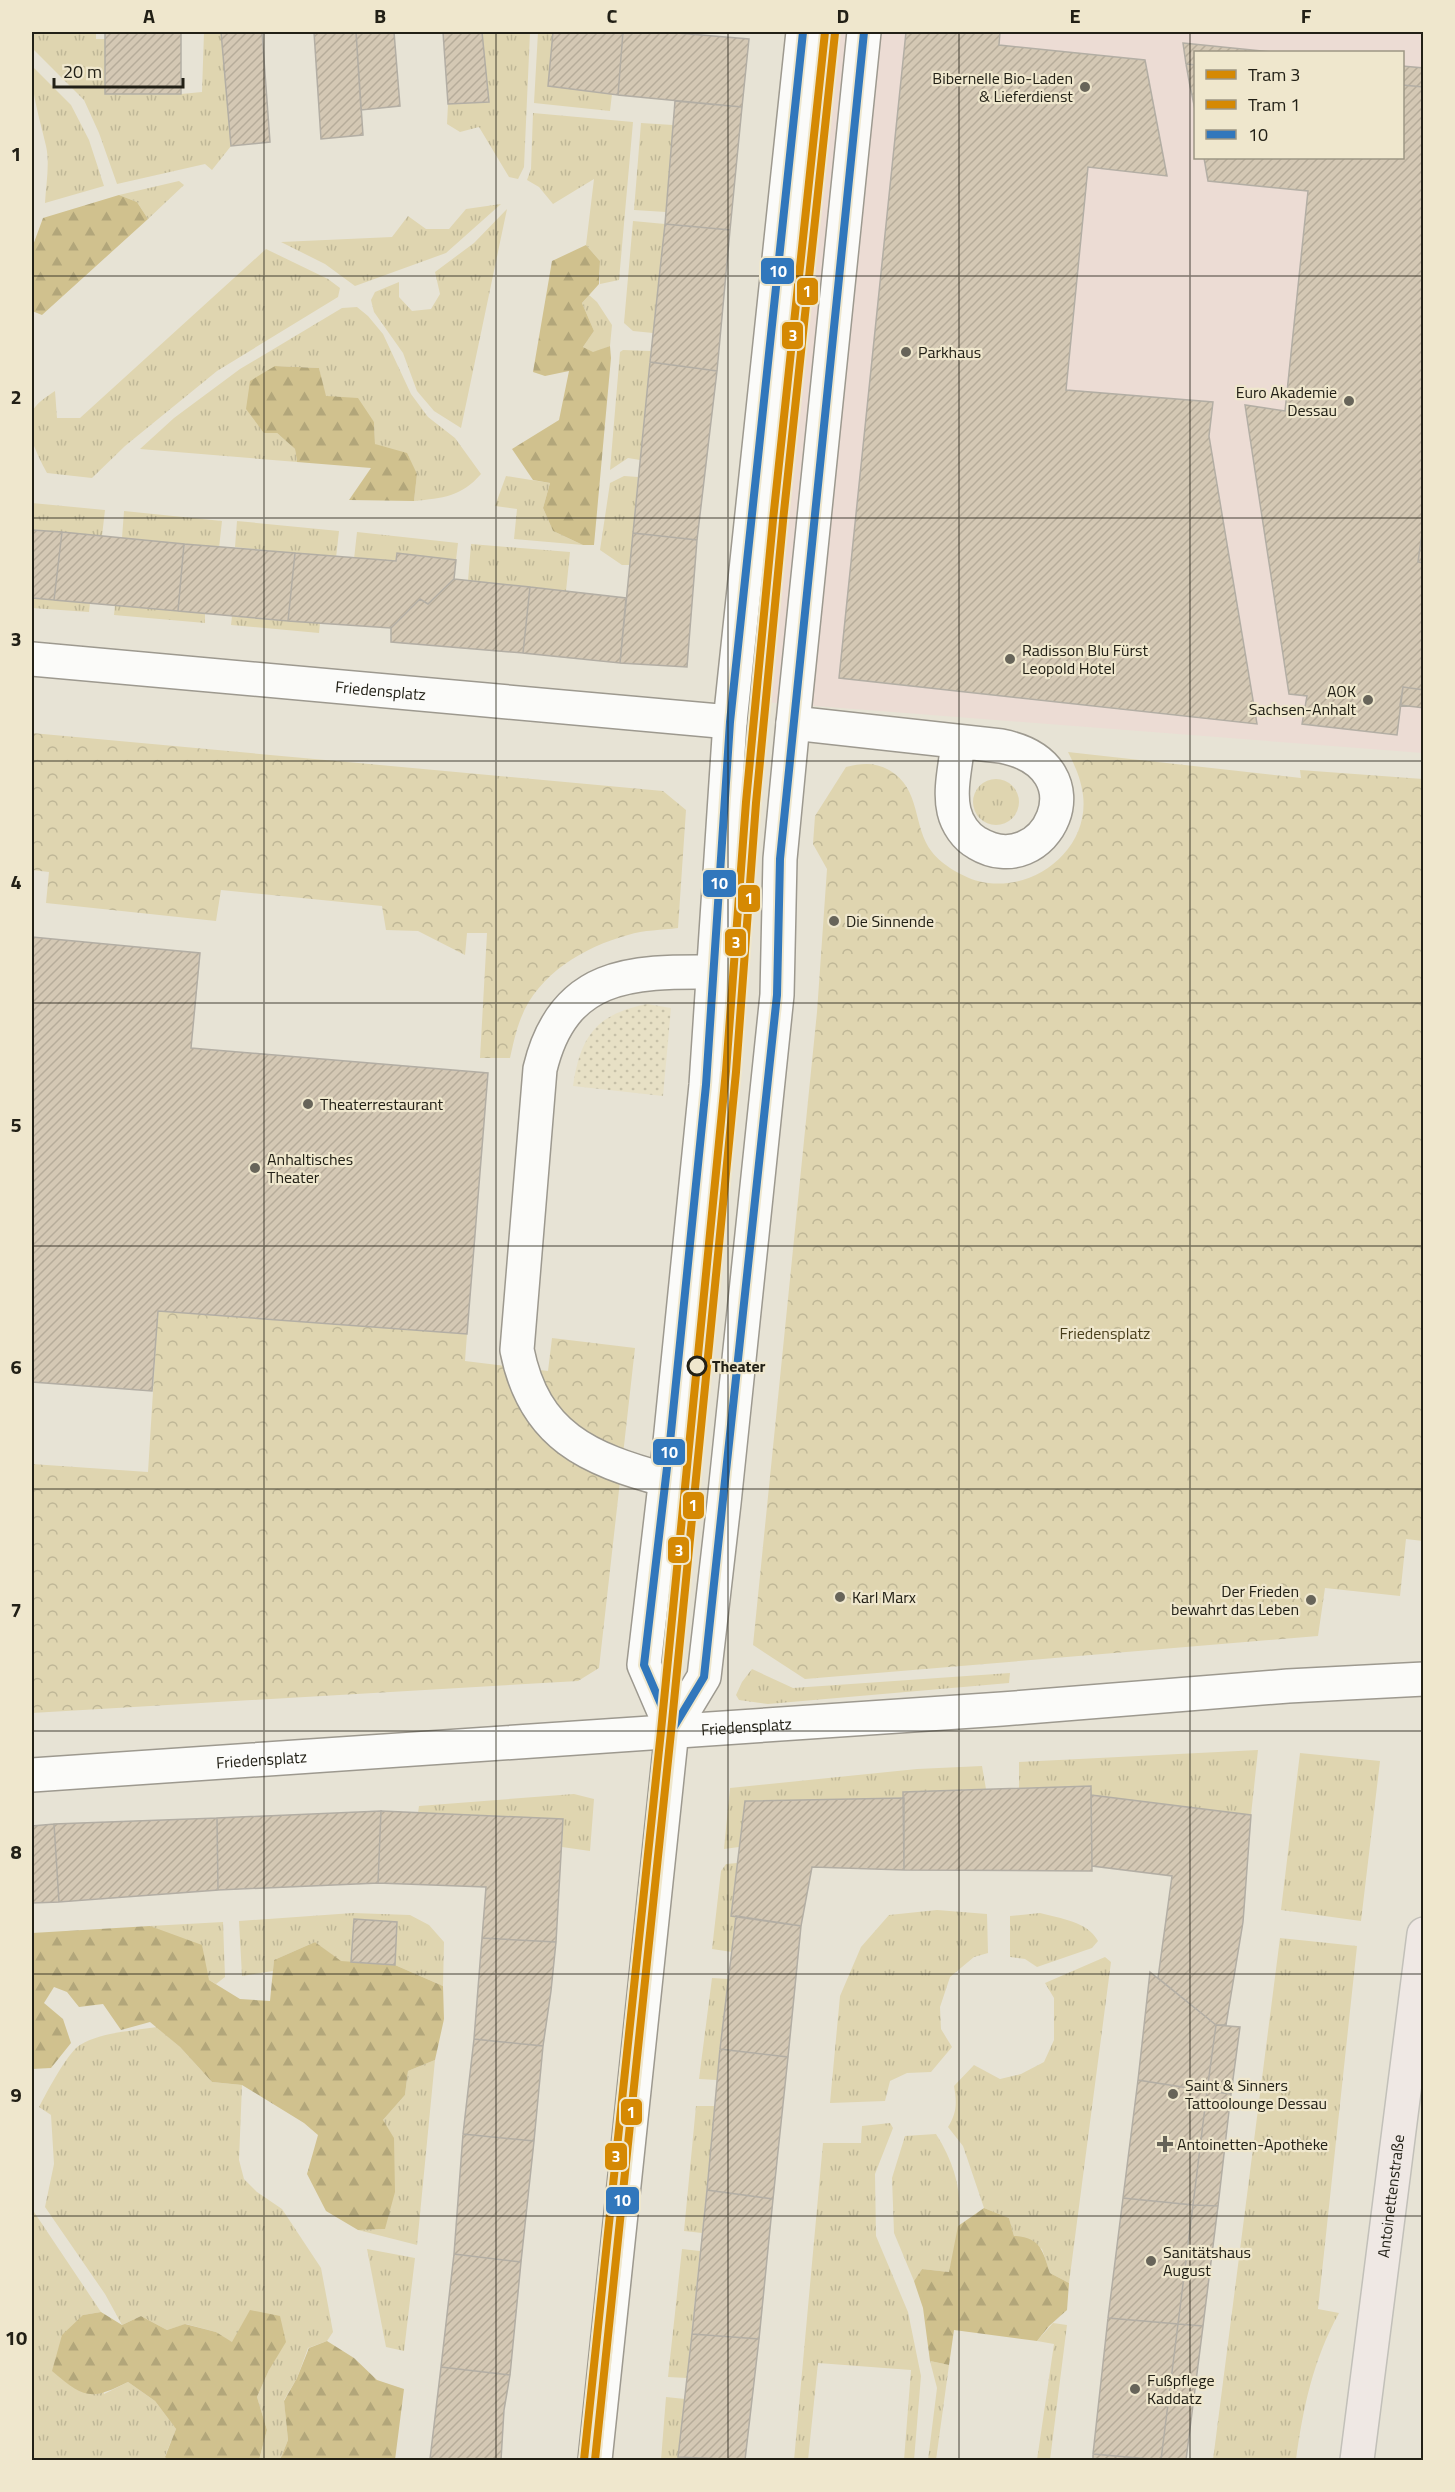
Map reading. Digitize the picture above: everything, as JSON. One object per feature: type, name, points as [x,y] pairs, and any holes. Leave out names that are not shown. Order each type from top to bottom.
[{"type":"main road","name":"Antoinettenstraße","points":[[1357,2460],[1424,1934]]},
{"type":"street","points":[[672,1730],[644,1665],[666,1480],[706,1085],[730,722],[803,32]]},
{"type":"street","points":[[595,2460],[672,1730],[704,1677],[777,995],[780,859],[864,32]]},
{"type":"street","name":"Friedensplatz","points":[[32,658],[730,722]]},
{"type":"street","points":[[793,723],[958,742]]},
{"type":"street","points":[[666,1480],[614,1464],[574,1445],[558,1433],[533,1400],[521,1370],[517,1350],[540,1069],[553,1031],[580,996],[592,989],[620,977],[633,975],[714,972]]},
{"type":"street","name":"Friedensplatz","points":[[32,1775],[990,1710],[1287,1686],[1424,1679]]},
{"type":"shaded area","points":[[834,32],[1423,32],[1423,753],[764,702],[807,270]]},
{"type":"green space","points":[[32,32],[96,32],[96,39],[105,39],[105,94],[181,94],[202,92],[204,32],[221,32],[231,146],[212,170],[205,164],[117,184],[99,133],[84,100],[32,48]]},
{"type":"green space","points":[[482,32],[530,32],[524,167],[518,179],[509,177],[479,127],[460,132],[447,124],[448,104],[489,102]]},
{"type":"green space","points":[[538,32],[553,32],[549,86],[612,94],[610,111],[534,103]]},
{"type":"green space","points":[[32,66],[71,105],[89,140],[104,186],[45,203],[47,153],[34,96]]},
{"type":"green space","points":[[533,113],[633,122],[619,280],[600,284],[600,261],[586,245],[594,179],[553,204],[539,187],[527,180],[531,169]]},
{"type":"green space","points":[[641,123],[673,125],[666,212],[634,210]]},
{"type":"green space","points":[[179,181],[184,185],[148,219],[137,202],[119,195]]},
{"type":"green space","points":[[119,195],[137,202],[148,219],[42,315],[32,311],[32,248],[43,218]]},
{"type":"green space","points":[[501,204],[446,253],[355,286],[325,264],[281,242],[392,237],[408,216],[426,229],[449,229],[466,209]]},
{"type":"green space","points":[[507,209],[461,428],[434,411],[417,391],[403,353],[374,312],[371,300],[375,292],[399,282],[399,297],[412,311],[431,309],[440,294],[435,272],[474,243]]},
{"type":"green space","points":[[633,221],[665,224],[653,333],[633,331],[624,323]]},
{"type":"green space","points":[[586,245],[600,261],[599,284],[582,303],[594,331],[583,347],[593,352],[610,346],[611,358],[594,545],[583,545],[553,531],[543,508],[550,483],[533,480],[512,449],[559,420],[569,371],[545,376],[533,372],[552,261]]},
{"type":"green space","points":[[266,249],[328,279],[340,288],[338,297],[217,371],[125,446],[92,478],[47,473],[35,449],[30,431],[32,413],[38,404],[55,391],[57,418],[80,418]]},
{"type":"green space","points":[[589,295],[597,302],[612,325],[610,346],[593,353],[583,347],[594,331],[582,303]]},
{"type":"green space","points":[[357,307],[383,334],[411,394],[428,417],[455,438],[481,474],[466,488],[443,497],[414,501],[417,474],[375,444],[374,422],[325,396],[319,368],[275,366],[277,433],[295,449],[297,462],[140,449],[174,418],[240,369],[342,308]]},
{"type":"green space","points":[[623,350],[651,351],[640,460],[628,458],[610,470],[620,352]]},
{"type":"green space","points":[[275,366],[319,368],[326,396],[358,398],[374,422],[375,444],[407,453],[417,474],[414,501],[349,500],[371,468],[297,462],[295,449],[277,433],[264,433],[246,409],[250,381]]},
{"type":"green space","points":[[506,476],[550,483],[543,508],[553,531],[583,545],[514,539],[517,509],[495,506]]},
{"type":"green space","points":[[624,476],[638,477],[630,565],[622,565],[600,550],[610,483]]},
{"type":"green space","points":[[32,503],[105,510],[102,536],[32,530]]},
{"type":"green space","points":[[124,511],[222,521],[219,548],[122,538]]},
{"type":"green space","points":[[237,521],[339,531],[336,558],[235,547]]},
{"type":"green space","points":[[357,532],[458,543],[456,560],[397,553],[396,561],[354,559]]},
{"type":"green space","points":[[471,544],[570,552],[566,591],[468,581]]},
{"type":"green space","points":[[32,598],[90,603],[89,612],[32,608]]},
{"type":"green space","points":[[115,605],[205,613],[205,623],[114,615]]},
{"type":"green space","points":[[232,616],[320,623],[319,633],[231,625]]},
{"type":"green space","points":[[32,733],[663,791],[686,810],[678,928],[628,935],[579,955],[551,976],[529,1002],[519,1023],[510,1058],[480,1058],[487,933],[467,933],[465,955],[418,931],[386,930],[382,906],[221,890],[216,921],[46,903],[49,872],[32,870]]},
{"type":"green space","name":"Friedensplatz","points":[[1068,752],[1301,778],[1300,770],[1423,779],[1423,1541],[1406,1539],[1400,1596],[1325,1588],[1318,1636],[805,1679],[753,1645],[817,1012],[827,869],[813,844],[815,816],[846,767],[873,764],[889,770],[907,787],[926,842],[932,852],[947,866],[978,881],[998,884],[1018,881],[1036,875],[1053,864],[1067,851],[1077,834],[1083,815],[1083,795]]},
{"type":"green space","points":[[996,779],[1012,786],[1019,802],[1012,818],[996,825],[980,818],[973,802],[980,786]]},
{"type":"green space","points":[[158,1311],[467,1334],[465,1361],[548,1371],[552,1338],[635,1348],[599,1668],[578,1681],[32,1713],[32,1464],[148,1472]]},
{"type":"green space","points":[[752,1669],[793,1688],[1010,1673],[1009,1683],[768,1704],[739,1700],[736,1695]]},
{"type":"green space","points":[[1258,1750],[1251,1815],[1091,1795],[1091,1786],[1019,1788],[1019,1762]]},
{"type":"green space","points":[[1300,1753],[1380,1761],[1361,1921],[1281,1910]]},
{"type":"green space","points":[[982,1766],[986,1789],[904,1792],[904,1798],[745,1801],[739,1847],[724,1849],[730,1788],[917,1769]]},
{"type":"green space","points":[[574,1794],[594,1799],[590,1851],[562,1847],[563,1819],[418,1813],[419,1806]]},
{"type":"green space","points":[[737,1863],[731,1915],[736,1916],[732,1952],[712,1949],[721,1871],[726,1864]]},
{"type":"green space","points":[[937,1910],[987,1914],[988,1953],[974,1957],[950,1977],[940,2007],[941,2029],[952,2047],[931,2072],[907,2073],[890,2081],[885,2101],[830,2103],[840,1996],[861,1947],[889,1915]]},
{"type":"green space","points":[[353,1913],[410,1915],[429,1925],[444,1942],[443,1986],[395,1965],[397,1923],[355,1919],[351,1962],[341,1962],[315,1942],[274,1960],[273,1971],[242,1976],[239,1921]]},
{"type":"green space","points":[[1040,1913],[1080,1925],[1093,1934],[1098,1941],[1092,1948],[1037,1967],[1025,1959],[1010,1957],[1010,1916]]},
{"type":"green space","points":[[223,1922],[225,1977],[216,1984],[209,1980],[171,1935],[150,1926]]},
{"type":"green space","points":[[150,1926],[202,1945],[209,1980],[240,1999],[270,2001],[274,1960],[315,1942],[341,1961],[395,1965],[443,1986],[444,2019],[435,2060],[408,2071],[405,2095],[383,2120],[394,2138],[395,2192],[385,2229],[358,2230],[326,2211],[307,2174],[318,2135],[304,2123],[242,2085],[212,2082],[180,2047],[150,2022],[121,2030],[103,2004],[79,2007],[67,1992],[54,1987],[44,2003],[63,2019],[71,2043],[51,2068],[32,2069],[32,1933]]},
{"type":"green space","points":[[1280,1938],[1357,1946],[1318,2309],[1339,2313],[1322,2348],[1310,2385],[1296,2460],[1213,2460]]},
{"type":"green space","points":[[1105,1957],[1111,1962],[1069,2283],[1050,2273],[1042,2249],[1014,2236],[1009,2218],[984,2208],[963,2146],[948,2127],[956,2107],[954,2086],[974,2065],[1000,2079],[1021,2074],[1044,2062],[1054,2040],[1054,1998],[1045,1983]]},
{"type":"green space","points":[[712,1978],[729,1979],[717,2080],[699,2079]]},
{"type":"green space","points":[[157,2027],[180,2047],[212,2082],[242,2085],[239,2160],[244,2179],[257,2192],[282,2209],[321,2268],[333,2332],[327,2341],[308,2348],[297,2378],[284,2400],[288,2440],[280,2460],[259,2460],[267,2430],[257,2397],[269,2370],[216,2332],[186,2324],[167,2330],[141,2316],[122,2325],[105,2294],[45,2207],[54,2164],[51,2115],[39,2107],[58,2073],[75,2049],[88,2041],[117,2033]]},
{"type":"green space","points":[[435,2060],[417,2245],[358,2230],[385,2229],[383,2120],[405,2095],[408,2071]]},
{"type":"green space","points":[[696,2106],[715,2106],[702,2233],[684,2231]]},
{"type":"green space","points":[[890,2123],[893,2128],[875,2174],[876,2236],[908,2312],[921,2376],[914,2460],[904,2460],[911,2370],[818,2363],[808,2460],[794,2460],[823,2143],[861,2143],[862,2126]]},
{"type":"green space","points":[[936,2134],[953,2168],[957,2185],[958,2235],[949,2272],[922,2269],[914,2281],[894,2233],[892,2178],[905,2136]]},
{"type":"green space","points":[[984,2208],[1009,2218],[1014,2236],[1035,2242],[1042,2252],[1050,2273],[1069,2283],[1067,2310],[1049,2326],[1037,2341],[954,2330],[949,2365],[930,2361],[923,2308],[914,2281],[922,2269],[949,2272],[958,2226]]},
{"type":"green space","points":[[32,2209],[101,2312],[83,2315],[104,2394],[128,2382],[155,2401],[176,2429],[165,2456],[169,2460],[32,2460]]},
{"type":"green space","points":[[367,2249],[415,2258],[404,2351],[386,2347]]},
{"type":"green space","points":[[682,2249],[700,2251],[687,2378],[668,2377]]},
{"type":"green space","points":[[250,2310],[280,2316],[286,2342],[269,2370],[257,2397],[267,2430],[259,2460],[169,2460],[165,2457],[176,2429],[155,2401],[128,2382],[105,2392],[88,2394],[72,2387],[52,2371],[62,2335],[83,2315],[101,2312],[122,2325],[141,2316],[167,2330],[185,2324],[216,2332],[232,2342]]},
{"type":"green space","points":[[1053,2323],[1067,2325],[1050,2460],[1037,2460],[1054,2344],[1037,2341]]},
{"type":"green space","points":[[327,2341],[354,2358],[377,2380],[404,2389],[395,2460],[280,2460],[288,2440],[284,2401],[297,2378],[309,2348]]},
{"type":"green space","points":[[930,2361],[949,2365],[936,2460],[928,2460],[937,2388]]},
{"type":"green space","points":[[666,2397],[685,2399],[678,2460],[661,2460]]},
{"type":"sand","points":[[647,1004],[671,1008],[663,1096],[573,1086],[580,1054],[594,1030],[615,1014]]},
{"type":"building","points":[[105,32],[181,32],[181,94],[105,94]]},
{"type":"building","points":[[221,32],[262,32],[270,142],[231,146]]},
{"type":"building","points":[[314,32],[356,32],[363,135],[321,139]]},
{"type":"building","points":[[356,32],[394,32],[400,106],[361,110]]},
{"type":"building","points":[[443,32],[482,32],[489,102],[448,104]]},
{"type":"building","points":[[553,32],[623,32],[618,95],[548,86]]},
{"type":"building","points":[[623,32],[665,32],[749,39],[742,107],[618,95]]},
{"type":"building","points":[[906,32],[1000,32],[999,45],[1145,60],[1167,176],[1088,167],[1066,390],[1213,402],[1209,436],[1257,724],[839,678]]},
{"type":"building","points":[[1183,43],[1262,51],[1194,51],[1194,65],[1186,64]]},
{"type":"building","points":[[1186,64],[1194,65],[1194,105]]},
{"type":"building","points":[[1404,66],[1424,68],[1424,87],[1404,85]]},
{"type":"building","points":[[1404,85],[1424,87],[1424,533],[1422,533],[1418,562],[1424,563],[1424,690],[1403,687],[1397,735],[1302,724],[1307,696],[1289,694],[1245,405],[1285,411],[1308,191],[1208,181],[1204,159],[1404,159]]},
{"type":"building","points":[[675,101],[742,107],[730,230],[665,224]]},
{"type":"building","points":[[665,224],[730,230],[717,371],[650,362]]},
{"type":"building","points":[[650,362],[717,371],[697,540],[633,533]]},
{"type":"building","points":[[32,530],[62,532],[54,600],[32,598]]},
{"type":"building","points":[[62,532],[184,544],[178,611],[54,600]]},
{"type":"building","points":[[633,533],[697,540],[687,667],[620,663]]},
{"type":"building","points":[[1422,533],[1424,533],[1424,563],[1418,562]]},
{"type":"building","points":[[184,544],[295,553],[288,621],[178,611]]},
{"type":"building","points":[[295,553],[396,561],[397,553],[456,560],[454,579],[428,604],[420,599],[391,628],[288,621]]},
{"type":"building","points":[[454,579],[530,587],[523,653],[391,642],[391,628],[420,599],[428,604]]},
{"type":"building","points":[[530,587],[626,598],[620,663],[523,653]]},
{"type":"building","points":[[1403,687],[1424,690],[1424,708],[1400,705]]},
{"type":"building","name":"Anhaltisches Theater","points":[[32,937],[200,953],[191,1048],[488,1073],[467,1334],[158,1311],[152,1391],[32,1382]]},
{"type":"building","points":[[1091,1786],[1092,1871],[904,1870],[903,1792]]},
{"type":"building","points":[[1091,1795],[1251,1815],[1243,1922],[1226,2025],[1216,2025],[1158,1978],[1172,1876],[1092,1866]]},
{"type":"building","points":[[904,1798],[904,1870],[812,1867],[801,1926],[731,1916],[745,1801]]},
{"type":"building","points":[[381,1811],[563,1819],[556,1942],[482,1938],[486,1887],[378,1883]]},
{"type":"building","points":[[381,1811],[378,1883],[218,1890],[217,1818]]},
{"type":"building","points":[[217,1818],[218,1890],[59,1902],[54,1824]]},
{"type":"building","points":[[54,1824],[59,1902],[32,1903],[32,1826]]},
{"type":"building","points":[[736,1916],[801,1926],[788,2057],[720,2049]]},
{"type":"building","points":[[354,1919],[397,1922],[395,1965],[351,1962]]},
{"type":"building","points":[[482,1938],[556,1942],[543,2046],[474,2039]]},
{"type":"building","points":[[1150,1972],[1216,2025],[1207,2091],[1138,2080]]},
{"type":"building","points":[[1216,2025],[1240,2027],[1231,2094],[1207,2091]]},
{"type":"building","points":[[474,2039],[543,2046],[534,2141],[463,2134]]},
{"type":"building","points":[[720,2049],[788,2057],[773,2199],[707,2190]]},
{"type":"building","name":"Antoinetten-Apotheke","points":[[1138,2080],[1207,2091],[1193,2205],[1123,2198]]},
{"type":"building","points":[[1207,2091],[1231,2094],[1218,2206],[1193,2205]]},
{"type":"building","points":[[463,2134],[534,2141],[521,2262],[454,2254]]},
{"type":"building","points":[[707,2190],[773,2199],[759,2339],[692,2334]]},
{"type":"building","name":"Sanitätshaus August","points":[[1123,2198],[1193,2205],[1178,2324],[1108,2318]]},
{"type":"building","points":[[1193,2205],[1218,2206],[1203,2326],[1178,2324]]},
{"type":"building","points":[[454,2254],[521,2262],[510,2375],[441,2367]]},
{"type":"building","name":"Fußpflege Kaddatz","points":[[1108,2318],[1178,2324],[1161,2460],[1093,2454]]},
{"type":"building","points":[[1178,2324],[1203,2326],[1186,2460],[1161,2460]]},
{"type":"building","points":[[692,2334],[759,2339],[745,2460],[678,2457]]},
{"type":"building","points":[[441,2367],[510,2375],[504,2410],[501,2460],[430,2459]]},
{"type":"building","points":[[1093,2454],[1159,2460],[1093,2460]]},
{"type":"building","points":[[678,2457],[717,2460],[678,2460]]},
{"type":"tram line","name":"3","points":[[584,2460],[661,1731],[726,1071],[746,802],[773,520],[825,32]]},
{"type":"tram line","name":"1","points":[[595,2460],[671,1732],[736,1072],[756,803],[783,521],[835,33]]},
{"type":"transit line","name":"10","points":[[672,1730],[644,1665],[670,1442],[706,1085],[730,722],[803,32]]},
{"type":"transit line","name":"10","points":[[595,2460],[672,1730],[704,1677],[777,995],[780,859],[864,32]]},
{"type":"place","name":"Bibernelle Bio-Laden & Lieferdienst","points":[[1085,87]]},
{"type":"place","name":"Parkhaus","points":[[906,352]]},
{"type":"place","name":"Euro Akademie Dessau","points":[[1349,401]]},
{"type":"place","name":"Radisson Blu Fürst Leopold Hotel","points":[[1010,659]]},
{"type":"place","name":"AOK Sachsen-Anhalt","points":[[1368,700]]},
{"type":"place","name":"Die Sinnende","points":[[834,921]]},
{"type":"place","name":"Theaterrestaurant","points":[[308,1104]]},
{"type":"place","name":"Anhaltisches Theater","points":[[255,1168]]},
{"type":"place","name":"Theater","points":[[697,1366]]},
{"type":"place","name":"Karl Marx","points":[[840,1597]]},
{"type":"place","name":"Der Frieden bewahrt das Leben","points":[[1311,1600]]},
{"type":"place","name":"Saint & Sinners Tattoolounge Dessau","points":[[1173,2094]]},
{"type":"place","name":"Antoinetten-Apotheke","points":[[1165,2144]]},
{"type":"place","name":"Sanitätshaus August","points":[[1151,2261]]},
{"type":"place","name":"Fußpflege Kaddatz","points":[[1135,2389]]}]
